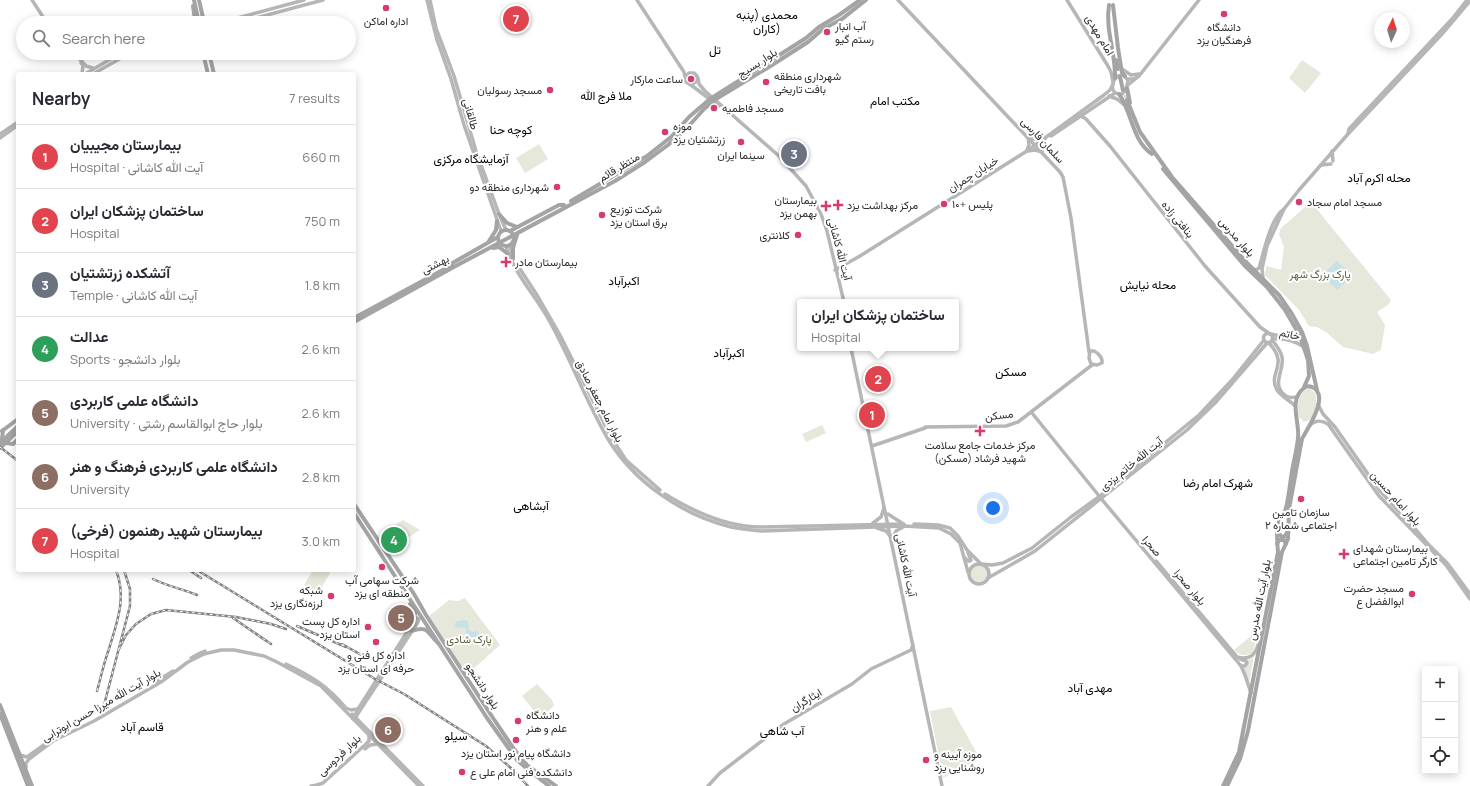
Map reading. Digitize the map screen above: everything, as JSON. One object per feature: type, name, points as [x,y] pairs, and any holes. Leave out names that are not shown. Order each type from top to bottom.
[{"type":"main road","points":[[32,0],[42,16]]},
{"type":"main road","points":[[195,0],[201,10],[201,16]]},
{"type":"main road","points":[[194,16],[195,0]]},
{"type":"main road","points":[[195,0],[200,16]]},
{"type":"main road","points":[[245,16],[304,0]]},
{"type":"main road","points":[[263,16],[322,0]]},
{"type":"main road","name":"طالقانی","points":[[428,0],[436,28],[454,76],[467,123],[499,214],[503,224],[516,232]]},
{"type":"main road","name":"طالقانی","points":[[428,0],[437,40],[451,78],[464,125],[501,231]]},
{"type":"main road","points":[[638,0],[682,65],[696,74],[698,78],[696,83],[692,85],[687,84],[685,81],[686,76],[684,72],[638,0]]},
{"type":"main road","name":"بلوار بسیج","points":[[856,6],[860,0]]},
{"type":"main road","name":"بلوار بسیج","points":[[720,94],[764,70],[768,65],[808,42],[823,29],[842,19],[851,9],[866,0]]},
{"type":"main road","name":"سلمان فارسی","points":[[898,0],[1036,145],[1063,177],[1071,218],[1089,360]]},
{"type":"main road","name":"امام مهدی","points":[[1067,0],[1111,72],[1119,79]]},
{"type":"main road","name":"خیابان چمران","points":[[1051,135],[1108,95],[1124,93],[1125,88],[1140,75],[1199,0]]},
{"type":"main road","points":[[1426,49],[1467,0]]},
{"type":"main road","points":[[1263,278],[1260,268],[1267,246],[1284,210],[1299,190],[1348,134],[1349,129],[1470,1]]},
{"type":"main road","points":[[1111,2],[1108,11],[1114,62],[1119,69],[1131,75],[1140,75]]},
{"type":"main road","points":[[1111,2],[1118,48],[1119,79],[1125,88]]},
{"type":"main road","points":[[194,11],[201,10]]},
{"type":"main road","points":[[79,60],[82,64],[83,72]]},
{"type":"main road","points":[[80,60],[88,68],[94,68]]},
{"type":"main road","points":[[87,72],[108,60]]},
{"type":"main road","points":[[97,72],[118,60]]},
{"type":"main road","points":[[208,60],[211,72]]},
{"type":"main road","points":[[1108,66],[1112,66],[1114,62]]},
{"type":"main road","name":"بلوار بسیج","points":[[712,99],[761,66],[768,65]]},
{"type":"main road","points":[[761,66],[764,70]]},
{"type":"main road","points":[[1119,69],[1119,79],[1112,89],[1125,101],[1155,151],[1154,155]]},
{"type":"main road","points":[[686,76],[692,72]]},
{"type":"main road","points":[[1119,79],[1134,79],[1140,75]]},
{"type":"main road","name":"آیت الله کاشانی","points":[[698,78],[701,88],[705,93]]},
{"type":"main road","points":[[1119,79],[1125,88],[1125,101],[1138,136],[1144,147],[1154,155]]},
{"type":"main road","name":"خیابان چمران","points":[[838,270],[1081,116],[1108,95],[1119,79]]},
{"type":"main road","name":"آیت الله کاشانی","points":[[692,85],[705,93],[784,161],[806,186],[821,219],[838,270],[843,299]]},
{"type":"main road","points":[[705,93],[720,94],[720,106],[705,105],[705,93]]},
{"type":"main road","points":[[1108,95],[1125,101]]},
{"type":"main road","name":"منتظر قائم","points":[[564,206],[647,156],[671,137],[689,117],[712,99]]},
{"type":"main road","name":"منتظر قائم","points":[[516,232],[614,181],[645,162],[668,145],[688,126],[705,105]]},
{"type":"main road","points":[[1085,113],[1086,119]]},
{"type":"main road","name":"بنافتی زاده","points":[[1081,116],[1086,119],[1110,146],[1209,271],[1260,327],[1270,334]]},
{"type":"main road","points":[[689,117],[690,120],[694,120]]},
{"type":"main road","points":[[685,122],[688,126]]},
{"type":"main road","points":[[0,134],[16,123]]},
{"type":"main road","points":[[0,138],[16,126]]},
{"type":"main road","points":[[1028,137],[1036,140],[1044,139],[1042,152],[1035,150],[1027,151],[1029,144],[1028,137]]},
{"type":"main road","points":[[1320,166],[1332,163],[1332,151]]},
{"type":"main road","name":"بلوار مدرس","points":[[1154,155],[1283,300],[1302,332],[1311,359],[1318,404]]},
{"type":"main road","name":"بلوار مدرس","points":[[1154,155],[1175,185],[1244,265],[1276,297],[1298,332],[1304,347],[1309,368],[1309,376]]},
{"type":"main road","name":"آیت الله کاشانی","points":[[811,198],[823,219],[838,270]]},
{"type":"main road","points":[[508,248],[513,242],[516,232],[559,205],[564,206]]},
{"type":"main road","points":[[447,269],[496,242],[501,231],[516,232],[562,210],[564,206]]},
{"type":"main road","points":[[499,214],[516,232]]},
{"type":"main road","points":[[503,224],[502,226],[498,223],[496,230],[496,242],[499,247],[508,248]]},
{"type":"main road","points":[[514,260],[513,248],[516,232]]},
{"type":"main road","name":"بهشتی","points":[[356,317],[516,232]]},
{"type":"main road","points":[[496,242],[508,248]]},
{"type":"main road","name":"بلوار امام جعفر صادق","points":[[508,248],[545,308],[570,357],[608,439],[630,467],[652,488],[684,509],[732,527],[762,531],[870,524],[889,525]]},
{"type":"main road","name":"بلوار امام جعفر صادق","points":[[508,248],[523,280],[550,321],[570,357]]},
{"type":"main road","points":[[836,264],[838,270]]},
{"type":"main road","points":[[1254,269],[1256,270],[1260,268]]},
{"type":"main road","name":"بهشتی","points":[[356,321],[447,269]]},
{"type":"main road","name":"بنافتی زاده","points":[[1260,327],[1267,342],[1277,352],[1279,357],[1275,386],[1280,394],[1290,400],[1295,406]]},
{"type":"main road","name":"خاتم","points":[[1270,334],[1293,339],[1298,332]]},
{"type":"main road","points":[[1267,342],[1266,334],[1270,334]]},
{"type":"main road","points":[[1267,342],[1270,334]]},
{"type":"main road","points":[[1086,335],[1090,345],[1103,362],[1092,365],[1089,360]]},
{"type":"main road","name":"خاتم","points":[[1267,342],[1280,339],[1299,344],[1304,347]]},
{"type":"main road","name":"بنافتی زاده","points":[[1267,342],[1280,352],[1282,358],[1278,380],[1280,390],[1284,395],[1290,398],[1298,396]]},
{"type":"main road","name":"آیت الله خاتم یزدی","points":[[1076,515],[1102,499],[1190,423],[1233,380],[1267,342]]},
{"type":"main road","points":[[1089,352],[1092,350],[1096,352]]},
{"type":"main road","name":"آیت الله کاشانی","points":[[853,351],[888,514],[889,525]]},
{"type":"main road","points":[[1081,373],[1089,360]]},
{"type":"main road","name":"مسکن","points":[[873,445],[925,428],[1006,426],[1018,422],[1032,413],[1092,365]]},
{"type":"main road","points":[[1309,376],[1311,383],[1314,382],[1314,377]]},
{"type":"main road","points":[[1295,406],[1298,396],[1309,376]]},
{"type":"main road","points":[[1302,390],[1311,386],[1317,392]]},
{"type":"main road","name":"بلوار آیت الله مدرس","points":[[1227,786],[1240,759],[1248,731],[1282,552],[1286,544],[1289,530],[1289,509],[1302,439],[1306,429],[1314,418],[1318,404]]},
{"type":"main road","name":"بلوار امام حسین","points":[[1318,404],[1323,414],[1335,427],[1380,491],[1446,565],[1470,599]]},
{"type":"main road","name":"بلوار آیت الله مدرس","points":[[1223,786],[1239,752],[1278,552],[1277,532],[1279,521],[1286,507],[1298,439],[1295,406]]},
{"type":"main road","name":"صحرا","points":[[1032,413],[1241,666],[1251,694]]},
{"type":"main road","points":[[1306,429],[1314,422],[1321,421],[1320,417],[1323,414]]},
{"type":"main road","points":[[1,441],[1,431],[16,420]]},
{"type":"main road","name":"بلوار امام حسین","points":[[1321,421],[1328,424],[1379,496],[1448,564],[1470,594]]},
{"type":"main road","points":[[1,441],[16,428]]},
{"type":"main road","points":[[0,448],[16,433]]},
{"type":"main road","points":[[1,441],[8,444],[13,444],[16,441]]},
{"type":"main road","name":"آیت الله کاشانی","points":[[873,445],[884,505],[943,786]]},
{"type":"main road","name":"آیت الله خاتم یزدی","points":[[998,564],[1008,561],[1032,548],[1076,515],[1102,499],[1149,459]]},
{"type":"main road","points":[[870,524],[881,516],[884,505]]},
{"type":"main road","name":"بلوار دانشجو","points":[[356,507],[410,588],[517,760],[549,786]]},
{"type":"main road","points":[[888,514],[903,525],[933,527],[945,530],[960,543],[969,579],[976,584],[983,583],[988,578],[988,569],[967,550]]},
{"type":"main road","name":"بلوار دانشجو","points":[[356,516],[486,712]]},
{"type":"main road","name":"آیت الله خاتم یزدی","points":[[988,578],[1035,551],[1072,518]]},
{"type":"main road","points":[[889,525],[938,524],[950,528],[958,536],[967,550],[971,560],[968,561],[964,557]]},
{"type":"main road","name":"بلوار امام جعفر صادق","points":[[801,528],[874,527],[889,525]]},
{"type":"main road","points":[[874,527],[886,531],[892,538],[896,531],[903,525]]},
{"type":"main road","points":[[1277,532],[1282,537],[1289,530]]},
{"type":"main road","name":"آیت الله کاشانی","points":[[892,538],[943,786]]},
{"type":"main road","points":[[1277,544],[1279,540],[1284,540],[1286,544]]},
{"type":"main road","name":"بلوار صحرا","points":[[1139,542],[1237,656],[1246,661],[1247,663],[1245,666],[1241,666]]},
{"type":"main road","points":[[968,572],[972,565],[998,564]]},
{"type":"main road","points":[[998,564],[992,567],[992,570],[1001,570]]},
{"type":"main road","points":[[410,588],[406,591],[408,601],[415,613],[413,623]]},
{"type":"main road","points":[[354,717],[359,709],[413,623],[416,618],[419,620],[359,709],[360,723]]},
{"type":"main road","points":[[411,631],[422,629],[427,630],[434,640],[442,646]]},
{"type":"main road","points":[[1237,656],[1247,658],[1254,654],[1262,634]]},
{"type":"main road","name":"ایثارگران","points":[[902,655],[911,650],[913,644]]},
{"type":"main road","name":"بلوار آیت الله میرزا حسن ابوترابی","points":[[20,755],[27,757],[55,738],[94,720],[161,682],[200,654],[220,648],[234,647],[264,654],[313,678],[332,692],[345,709],[354,717]]},
{"type":"main road","name":"ایثارگران","points":[[708,786],[730,766],[784,724],[852,684],[871,669],[914,650]]},
{"type":"main road","points":[[908,652],[915,654]]},
{"type":"main road","points":[[0,705],[4,721],[28,786]]},
{"type":"main road","points":[[345,709],[359,709]]},
{"type":"main road","points":[[0,714],[20,755],[32,786]]},
{"type":"main road","points":[[354,717],[419,786]]},
{"type":"main road","points":[[354,717],[369,735],[423,786]]},
{"type":"main road","name":"بلوار دانشجو","points":[[489,717],[524,761],[556,786]]},
{"type":"main road","name":"بلوار فردوسی","points":[[318,785],[323,783],[366,744],[369,741],[369,735]]},
{"type":"main road","name":"بلوار آیت الله میرزا حسن ابوترابی","points":[[26,773],[26,763],[29,759],[55,738]]},
{"type":"main road","name":"بلوار فردوسی","points":[[324,786],[368,746],[378,744]]},
{"type":"main road","points":[[311,786],[318,785]]},
{"type":"green space","points":[[1302,60],[1321,73],[1305,93],[1289,78]]},
{"type":"green space","points":[[539,144],[548,159],[525,173],[516,158]]},
{"type":"green space","name":"پارک بزرگ شهر","points":[[1311,202],[1391,300],[1388,305],[1377,312],[1385,325],[1381,350],[1373,354],[1343,347],[1326,332],[1317,327],[1309,326],[1299,310],[1265,275],[1266,266],[1281,270],[1284,247],[1279,234],[1281,228]]},
{"type":"green space","points":[[1309,388],[1315,393],[1316,406],[1314,415],[1308,421],[1304,422],[1299,417],[1298,404],[1302,393]]},
{"type":"green space","points":[[822,425],[826,433],[806,442],[802,434]]},
{"type":"green space","points":[[403,520],[420,530],[389,550],[380,535]]},
{"type":"green space","points":[[979,564],[985,567],[988,573],[985,579],[979,582],[973,579],[970,573],[973,567]]},
{"type":"green space","points":[[1265,571],[1271,573],[1253,653],[1245,655],[1241,654],[1234,650],[1251,636]]},
{"type":"green space","points":[[312,572],[331,572],[318,593],[304,585]]},
{"type":"green space","name":"پارک شادی","points":[[465,598],[500,645],[473,669],[472,667],[469,667],[464,670],[429,616],[449,600],[458,601]]},
{"type":"green space","points":[[1254,656],[1249,684],[1243,669],[1247,667],[1247,660],[1253,658]]},
{"type":"green space","points":[[537,684],[552,700],[554,706],[540,718],[522,696]]},
{"type":"green space","points":[[951,707],[980,759],[943,778],[930,711]]},
{"type":"water","points":[[1337,261],[1352,276],[1337,290],[1322,275]]},
{"type":"water","points":[[466,620],[468,622],[469,630],[472,632],[477,631],[479,633],[478,637],[473,639],[467,637],[465,627],[457,628],[455,626],[457,621]]},
{"type":"tunnel","points":[[1124,89],[1127,100]]},
{"type":"railway","points":[[0,447],[16,459]]},
{"type":"railway","points":[[97,691],[120,610],[121,590],[117,572]]},
{"type":"railway","points":[[103,709],[130,606],[130,589],[125,572]]},
{"type":"railway","points":[[192,572],[201,578]]},
{"type":"railway","points":[[200,572],[375,679],[404,694],[486,746],[512,769],[528,786]]},
{"type":"railway","points":[[153,579],[197,595]]},
{"type":"railway","points":[[119,649],[126,635],[136,624],[151,614],[166,610],[236,617],[271,624],[286,629]]},
{"type":"railway","points":[[233,618],[271,644]]},
{"type":"railway","points":[[297,626],[346,647]]},
{"type":"railway","points":[[342,644],[365,657]]},
{"type":"place","name":"اداره اماکن","points":[[386,8]]},
{"type":"place","name":"دانشگاه فرهنگیان یزد","points":[[1224,14]]},
{"type":"place","name":"بیمارستان شهید رهنمون (فرخی)","points":[[516,19]]},
{"type":"place","name":"آب انبار رستم گیو","points":[[827,32]]},
{"type":"place","name":"ساعت مارکار","points":[[691,79]]},
{"type":"place","name":"شهرداری منطقه بافت تاریخی","points":[[766,82]]},
{"type":"place","name":"مسجد رسولیان","points":[[550,90]]},
{"type":"place","name":"مسجد فاطمیه","points":[[714,108]]},
{"type":"place","name":"موزه زرتشتیان یزد","points":[[665,132]]},
{"type":"place","name":"سینما ایران","points":[[741,142]]},
{"type":"place","name":"آتشکده زرتشتیان","points":[[794,154]]},
{"type":"place","name":"شهرداری منطقه دو","points":[[557,187]]},
{"type":"place","name":"مسجد امام سجاد","points":[[1299,202]]},
{"type":"place","name":"پلیس +۱۰","points":[[944,204]]},
{"type":"place","name":"مرکز بهداشت یزد","points":[[838,205]]},
{"type":"place","name":"بیمارستان بهمن یزد","points":[[826,206]]},
{"type":"place","name":"شرکت توزیع برق استان یزد","points":[[602,215]]},
{"type":"place","name":"کلانتری","points":[[798,235]]},
{"type":"place","name":"بیمارستان مادر","points":[[506,262]]},
{"type":"place","name":"ساختمان پزشکان ایران","points":[[878,379]]},
{"type":"place","name":"بیمارستان مجیبیان","points":[[872,415]]},
{"type":"place","name":"مرکز خدمات جامع سلامت شهید فرشاد (مسکن)","points":[[980,431]]},
{"type":"place","name":"سازمان تامین اجتماعی شماره ۲","points":[[1301,499]]},
{"type":"place","name":"عدالت","points":[[394,540]]},
{"type":"place","name":"بیمارستان شهدای کارگر تامین اجتماعی","points":[[1344,554]]},
{"type":"place","name":"شرکت سهامی آب منطقه ای یزد","points":[[382,567]]},
{"type":"place","name":"مسجد حضرت ابوالفضل ع","points":[[1412,594]]},
{"type":"place","name":"شبکه لرزه‌نگاری یزد","points":[[331,596]]},
{"type":"place","name":"دانشگاه علمی کاربردی","points":[[401,618]]},
{"type":"place","name":"اداره کل پست استان یزد","points":[[368,627]]},
{"type":"place","name":"اداره کل فنی و حرفه ای استان یزد","points":[[376,642]]},
{"type":"place","name":"دانشگاه علم و هنر","points":[[518,721]]},
{"type":"place","name":"دانشگاه علمی کاربردی فرهنگ و هنر","points":[[388,730]]},
{"type":"place","name":"دانشگاه پیام نور استان یزد","points":[[516,740]]},
{"type":"place","name":"موزه آیینه و روشنایی یزد","points":[[926,760]]},
{"type":"place","name":"دانشکده فنی امام علی ع","points":[[462,772]]},
{"type":"district","name":"محمدی (پنبه کاران)","points":[[767,22]]},
{"type":"district","name":"تل","points":[[715,50]]},
{"type":"district","name":"ملا فرج الله","points":[[606,96]]},
{"type":"district","name":"مکتب امام","points":[[895,101]]},
{"type":"district","name":"کوچه حنا","points":[[511,130]]},
{"type":"district","name":"آزمایشگاه مرکزی","points":[[471,159]]},
{"type":"district","name":"محله اکرم آباد","points":[[1379,178]]},
{"type":"district","name":"اکبرآباد","points":[[624,281]]},
{"type":"district","name":"محله نیایش","points":[[1148,285]]},
{"type":"district","name":"اکبرآباد","points":[[729,353]]},
{"type":"district","name":"مسکن","points":[[1011,372]]},
{"type":"district","name":"شهرک امام رضا","points":[[1218,483]]},
{"type":"district","name":"آبشاهی","points":[[531,506]]},
{"type":"district","name":"مهدی آباد","points":[[1090,688]]},
{"type":"district","name":"قاسم آباد","points":[[142,727]]},
{"type":"district","name":"آب شاهی","points":[[782,731]]},
{"type":"district","name":"سیلو","points":[[456,736]]}]
